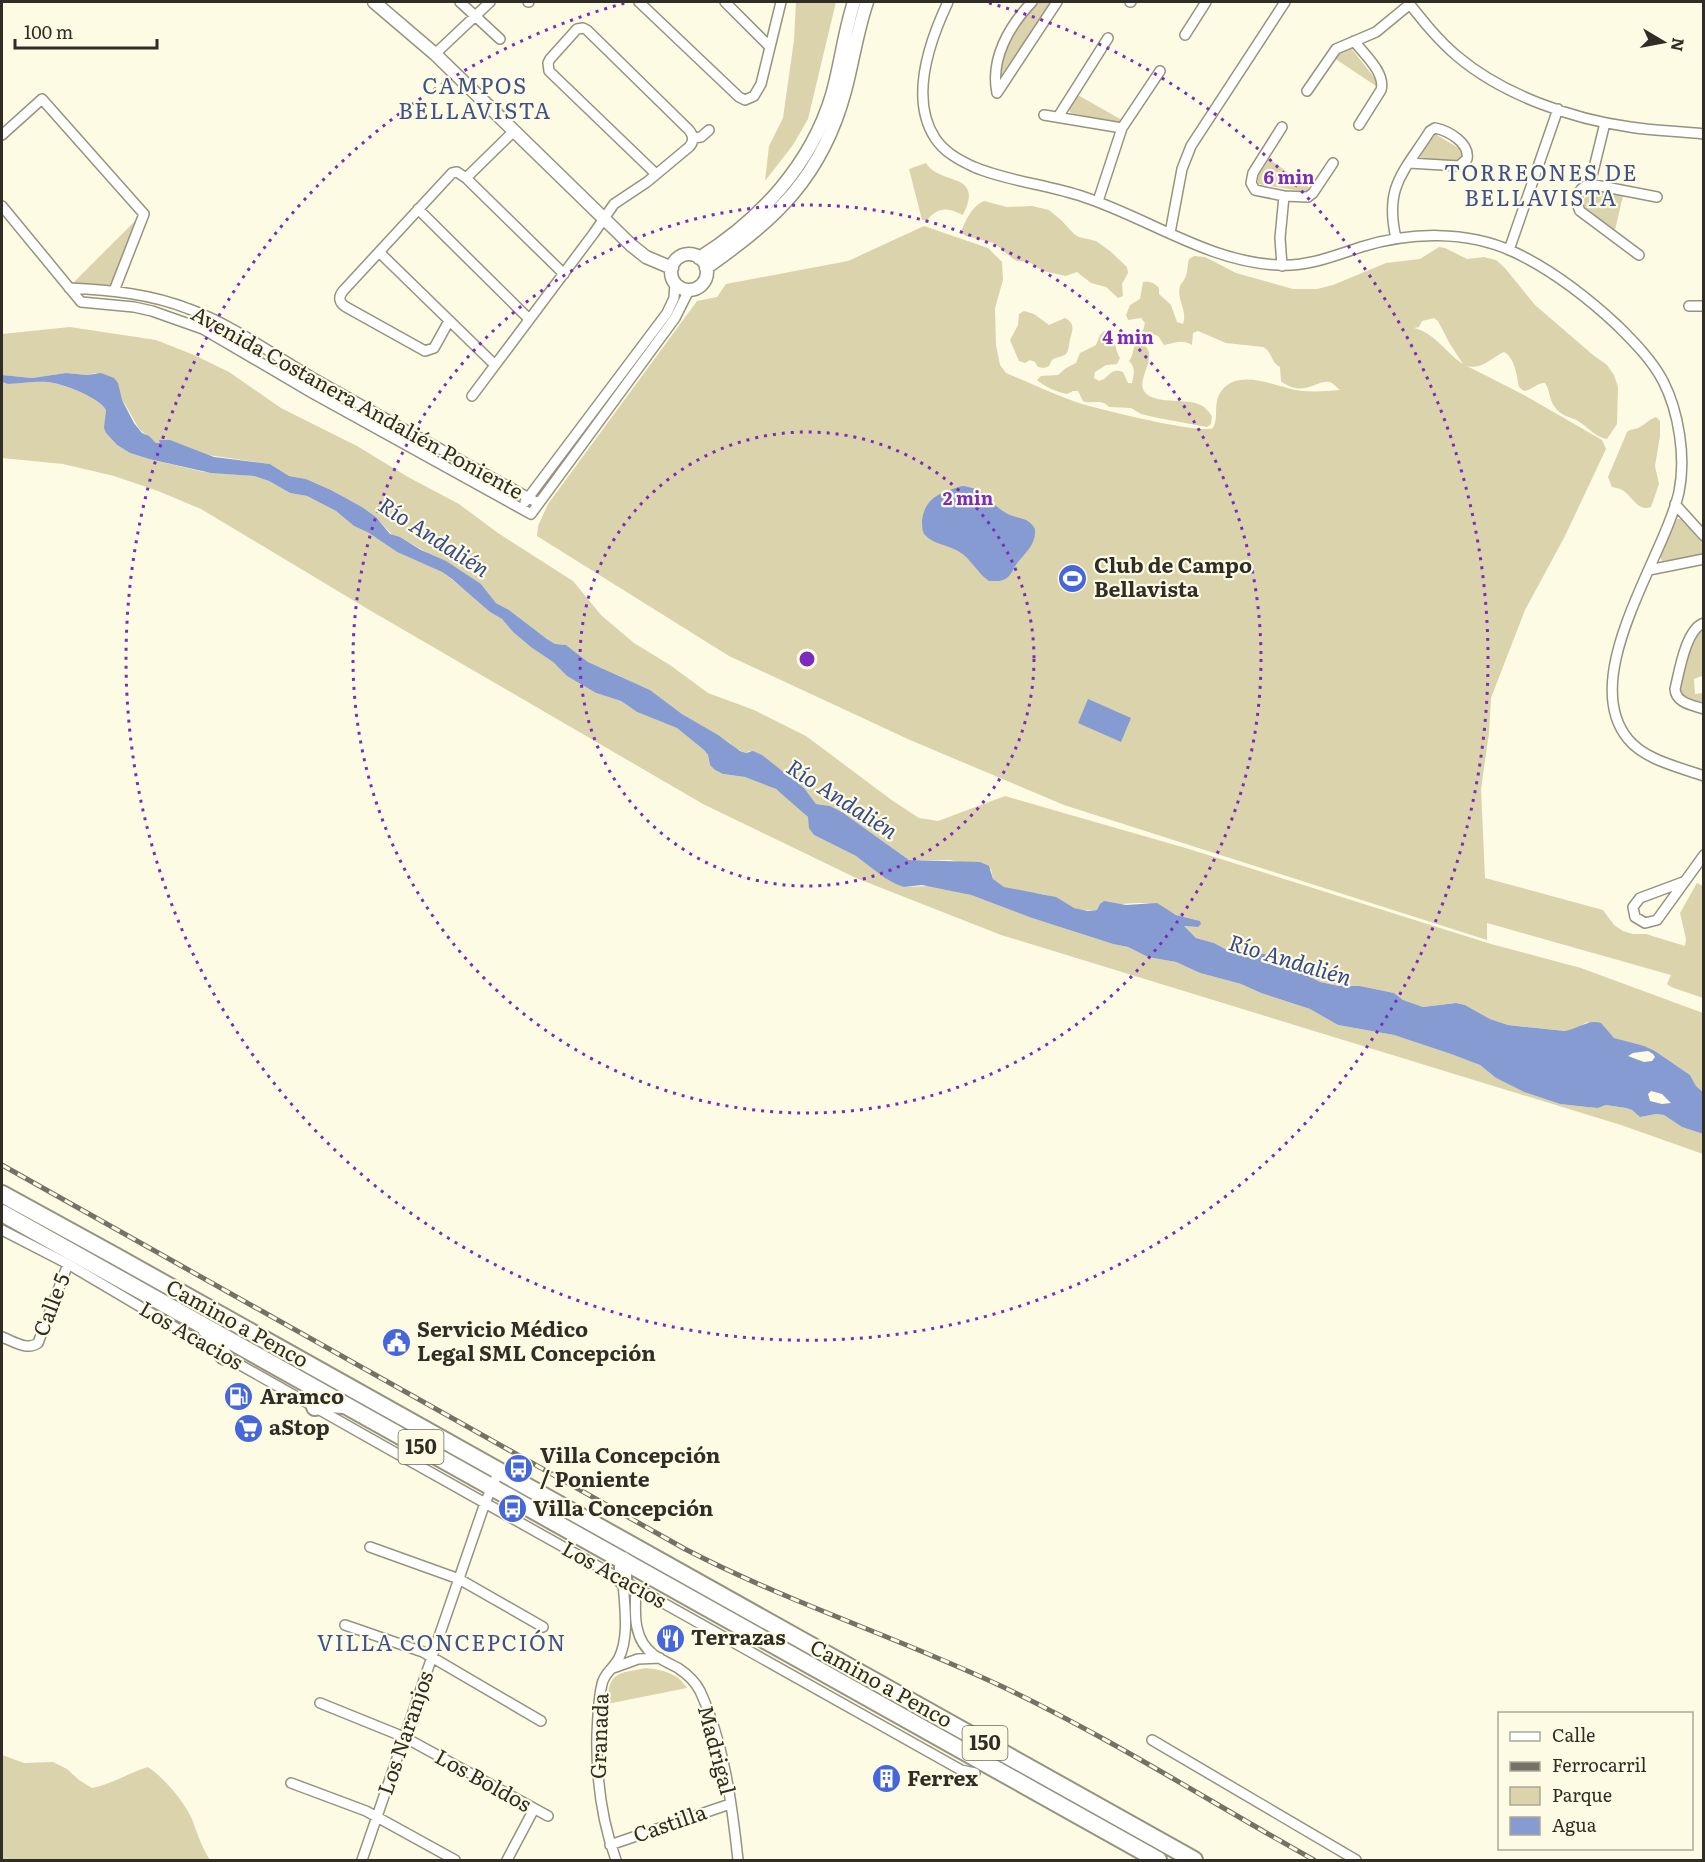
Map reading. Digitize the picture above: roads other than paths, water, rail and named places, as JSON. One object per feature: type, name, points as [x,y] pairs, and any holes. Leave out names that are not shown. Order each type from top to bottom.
[{"type":"highway","name":"Camino a Penco","points":[[2,1194],[1194,1860]]},
{"type":"highway","name":"Camino a Penco","points":[[2,1213],[1158,1860]]},
{"type":"highway","points":[[201,1324],[224,1356]]},
{"type":"highway","points":[[315,1407],[329,1404],[350,1407]]},
{"type":"highway","points":[[623,1560],[630,1584]]},
{"type":"highway","points":[[975,1773],[993,1767]]},
{"type":"street","points":[[374,2],[435,54],[642,254],[672,268]]},
{"type":"street","points":[[460,2],[500,39]]},
{"type":"street","points":[[435,54],[490,2]]},
{"type":"street","points":[[639,2],[741,99],[748,100],[756,94],[761,84],[781,2]]},
{"type":"street","points":[[726,2],[770,46]]},
{"type":"street","points":[[703,263],[725,240],[756,216],[783,185],[806,153],[824,119],[832,94],[854,2]]},
{"type":"street","points":[[703,263],[768,221],[797,189],[816,160],[834,125],[845,93],[867,2]]},
{"type":"street","points":[[948,2],[934,34],[923,87],[926,116],[936,140],[953,156],[984,171],[1057,188],[1098,201],[1231,256],[1258,263],[1282,266],[1320,261],[1396,238],[1440,236],[1488,243],[1509,250],[1550,272],[1595,306],[1624,333],[1658,371],[1670,396],[1680,442],[1681,477],[1675,504],[1630,614],[1618,651],[1611,686],[1613,710],[1623,733],[1640,750],[1704,776]]},
{"type":"street","points":[[1032,2],[1016,20],[1002,46],[996,72],[997,93],[1057,2]]},
{"type":"street","points":[[1185,35],[1206,2]]},
{"type":"street","points":[[1170,232],[1182,169],[1191,146],[1285,2]]},
{"type":"street","points":[[1307,91],[1331,53],[1342,45],[1384,26],[1409,3],[1436,36],[1471,68],[1507,89],[1558,109],[1605,123],[1704,134]]},
{"type":"street","points":[[656,174],[549,71],[550,59],[574,31],[580,28],[587,30],[689,130],[693,138]]},
{"type":"street","points":[[1058,117],[1108,38]]},
{"type":"street","points":[[1354,41],[1380,76],[1383,84],[1359,125]]},
{"type":"street","points":[[1098,201],[1122,128],[1160,71]]},
{"type":"street","points":[[2,135],[42,99],[144,214],[114,291]]},
{"type":"street","points":[[1509,250],[1558,109]]},
{"type":"street","points":[[1044,115],[1122,128]]},
{"type":"street","points":[[1590,184],[1605,123]]},
{"type":"street","points":[[1282,127],[1252,173],[1253,188],[1258,192],[1303,198],[1310,196],[1333,163]]},
{"type":"street","points":[[1396,238],[1392,216],[1392,198],[1396,184],[1409,163],[1430,131],[1435,128],[1461,142],[1468,151],[1467,159],[1459,166],[1409,163]]},
{"type":"street","points":[[693,138],[700,137],[709,130]]},
{"type":"street","points":[[466,178],[514,131]]},
{"type":"street","points":[[472,396],[603,218],[621,198],[642,186],[689,147],[693,138]]},
{"type":"street","points":[[449,321],[434,348],[428,351],[343,306],[340,300],[341,294],[450,174],[457,172],[466,178],[564,274]]},
{"type":"street","points":[[1639,255],[1580,211],[1577,203],[1578,195],[1583,187],[1590,184],[1657,197]]},
{"type":"street","points":[[1282,266],[1280,238],[1284,196]]},
{"type":"street","points":[[2,206],[69,288]]},
{"type":"street","points":[[418,209],[529,319]]},
{"type":"street","points":[[379,252],[495,365]]},
{"type":"street","points":[[521,508],[667,313],[674,296],[675,284],[672,268],[676,261],[683,256],[691,255],[703,263],[706,277],[703,284],[689,290],[675,284]]},
{"type":"street","name":"Avenida Costanera Andalién Poniente","points":[[69,288],[114,291],[165,300],[207,316],[298,370],[538,503],[531,514],[307,390],[204,329],[134,307],[81,302],[69,288]]},
{"type":"street","points":[[538,503],[675,318],[689,290]]},
{"type":"street","points":[[1689,306],[1704,306]]},
{"type":"street","points":[[1675,504],[1704,536]]},
{"type":"street","points":[[1649,570],[1704,559]]},
{"type":"street","points":[[1704,623],[1695,627],[1689,641],[1675,692],[1679,700],[1704,709]]},
{"type":"street","points":[[1683,882],[1640,898],[1633,907],[1635,917],[1645,923],[1657,920],[1704,855]]},
{"type":"street","name":"Los Acacios","points":[[2,1230],[68,1264],[224,1356],[961,1770],[975,1773]]},
{"type":"street","name":"Calle 5","points":[[2,1337],[27,1347],[38,1343],[68,1264]]},
{"type":"street","name":"Los Naranjos","points":[[362,1860],[485,1503],[499,1471]]},
{"type":"street","points":[[370,1547],[459,1579],[543,1627]]},
{"type":"street","name":"Madrigal","points":[[630,1584],[638,1634],[646,1648],[689,1676],[699,1689],[720,1750],[738,1860]]},
{"type":"street","name":"Granada","points":[[616,1860],[599,1799],[597,1743],[600,1690],[603,1679],[620,1657],[630,1584]]},
{"type":"street","points":[[345,1625],[432,1657],[541,1720]]},
{"type":"street","points":[[612,1668],[638,1659],[660,1658]]},
{"type":"street","name":"Los Boldos","points":[[320,1703],[404,1737],[548,1816]]},
{"type":"street","points":[[1152,1740],[1356,1860]]},
{"type":"street","points":[[291,1784],[366,1811],[455,1860]]},
{"type":"street","name":"Castilla","points":[[610,1845],[730,1804]]},
{"type":"street","points":[[507,1860],[534,1809]]},
{"type":"water","points":[[66,373],[87,375],[101,373],[114,378],[134,423],[142,433],[156,443],[160,443],[159,440],[170,440],[214,457],[270,464],[289,476],[306,479],[362,507],[376,517],[390,534],[446,561],[481,584],[496,603],[547,639],[555,644],[566,645],[588,662],[650,690],[682,714],[740,751],[746,753],[753,751],[762,755],[804,788],[816,804],[830,806],[842,812],[909,860],[980,862],[989,866],[993,879],[1004,887],[1056,897],[1074,908],[1088,911],[1097,910],[1104,901],[1126,905],[1157,903],[1176,915],[1200,921],[1201,924],[1198,927],[1184,926],[1196,938],[1214,943],[1229,951],[1265,954],[1320,982],[1339,986],[1360,986],[1394,993],[1403,1000],[1423,1007],[1456,1003],[1508,1025],[1565,1031],[1591,1022],[1601,1023],[1614,1038],[1655,1051],[1690,1075],[1696,1086],[1703,1092],[1703,1134],[1682,1127],[1664,1115],[1640,1117],[1626,1108],[1560,1104],[1524,1092],[1496,1078],[1480,1065],[1451,1054],[1394,1035],[1338,1025],[1310,1009],[1241,984],[1200,973],[1176,962],[1148,957],[1128,947],[1032,918],[971,895],[922,885],[904,887],[896,884],[856,856],[814,835],[809,828],[808,817],[776,789],[745,777],[723,774],[715,770],[710,765],[708,755],[704,750],[677,728],[637,712],[621,701],[596,693],[567,676],[553,662],[513,632],[502,619],[490,612],[442,572],[397,552],[354,526],[336,511],[307,496],[290,493],[269,481],[254,476],[211,473],[130,453],[117,445],[106,433],[104,428],[106,410],[102,405],[79,392],[47,382],[8,384],[2,382],[2,375],[32,378]],"holes":[[[1648,1051],[1655,1057],[1652,1061],[1644,1062],[1628,1056]],[[1651,1091],[1662,1094],[1671,1103],[1662,1104],[1650,1101],[1648,1094]]]},
{"type":"water","points":[[962,486],[978,490],[1000,509],[1026,520],[1035,529],[1030,547],[1005,579],[989,581],[963,554],[931,540],[924,534],[922,520],[927,506],[941,494]]},
{"type":"water","points":[[1088,699],[1131,718],[1121,742],[1078,723]]},
{"type":"railway","points":[[2,1165],[685,1549],[763,1586],[1001,1686],[1120,1748],[1314,1860]]},
{"type":"place","name":"Club de Campo Bellavista","points":[[1073,578]]},
{"type":"place","name":"Servicio Médico Legal SML Concepción","points":[[396,1342]]},
{"type":"place","name":"Aramco","points":[[239,1397]]},
{"type":"place","name":"aStop","points":[[248,1428]]},
{"type":"place","name":"Villa Concepción / Poniente","points":[[519,1468]]},
{"type":"place","name":"Villa Concepción","points":[[512,1509]]},
{"type":"place","name":"Terrazas","points":[[670,1638]]},
{"type":"place","name":"Ferrex","points":[[886,1779]]},
{"type":"district","name":"CAMPOS BELLAVISTA","points":[[475,98]]},
{"type":"district","name":"TORREONES DE BELLAVISTA","points":[[1541,186]]},
{"type":"district","name":"VILLA CONCEPCIÓN","points":[[442,1643]]},
{"type":"water label","name":"Río Andalién","points":[[434,537]]},
{"type":"water label","name":"Río Andalién","points":[[842,799]]},
{"type":"water label","name":"Río Andalién","points":[[1290,960]]}]
